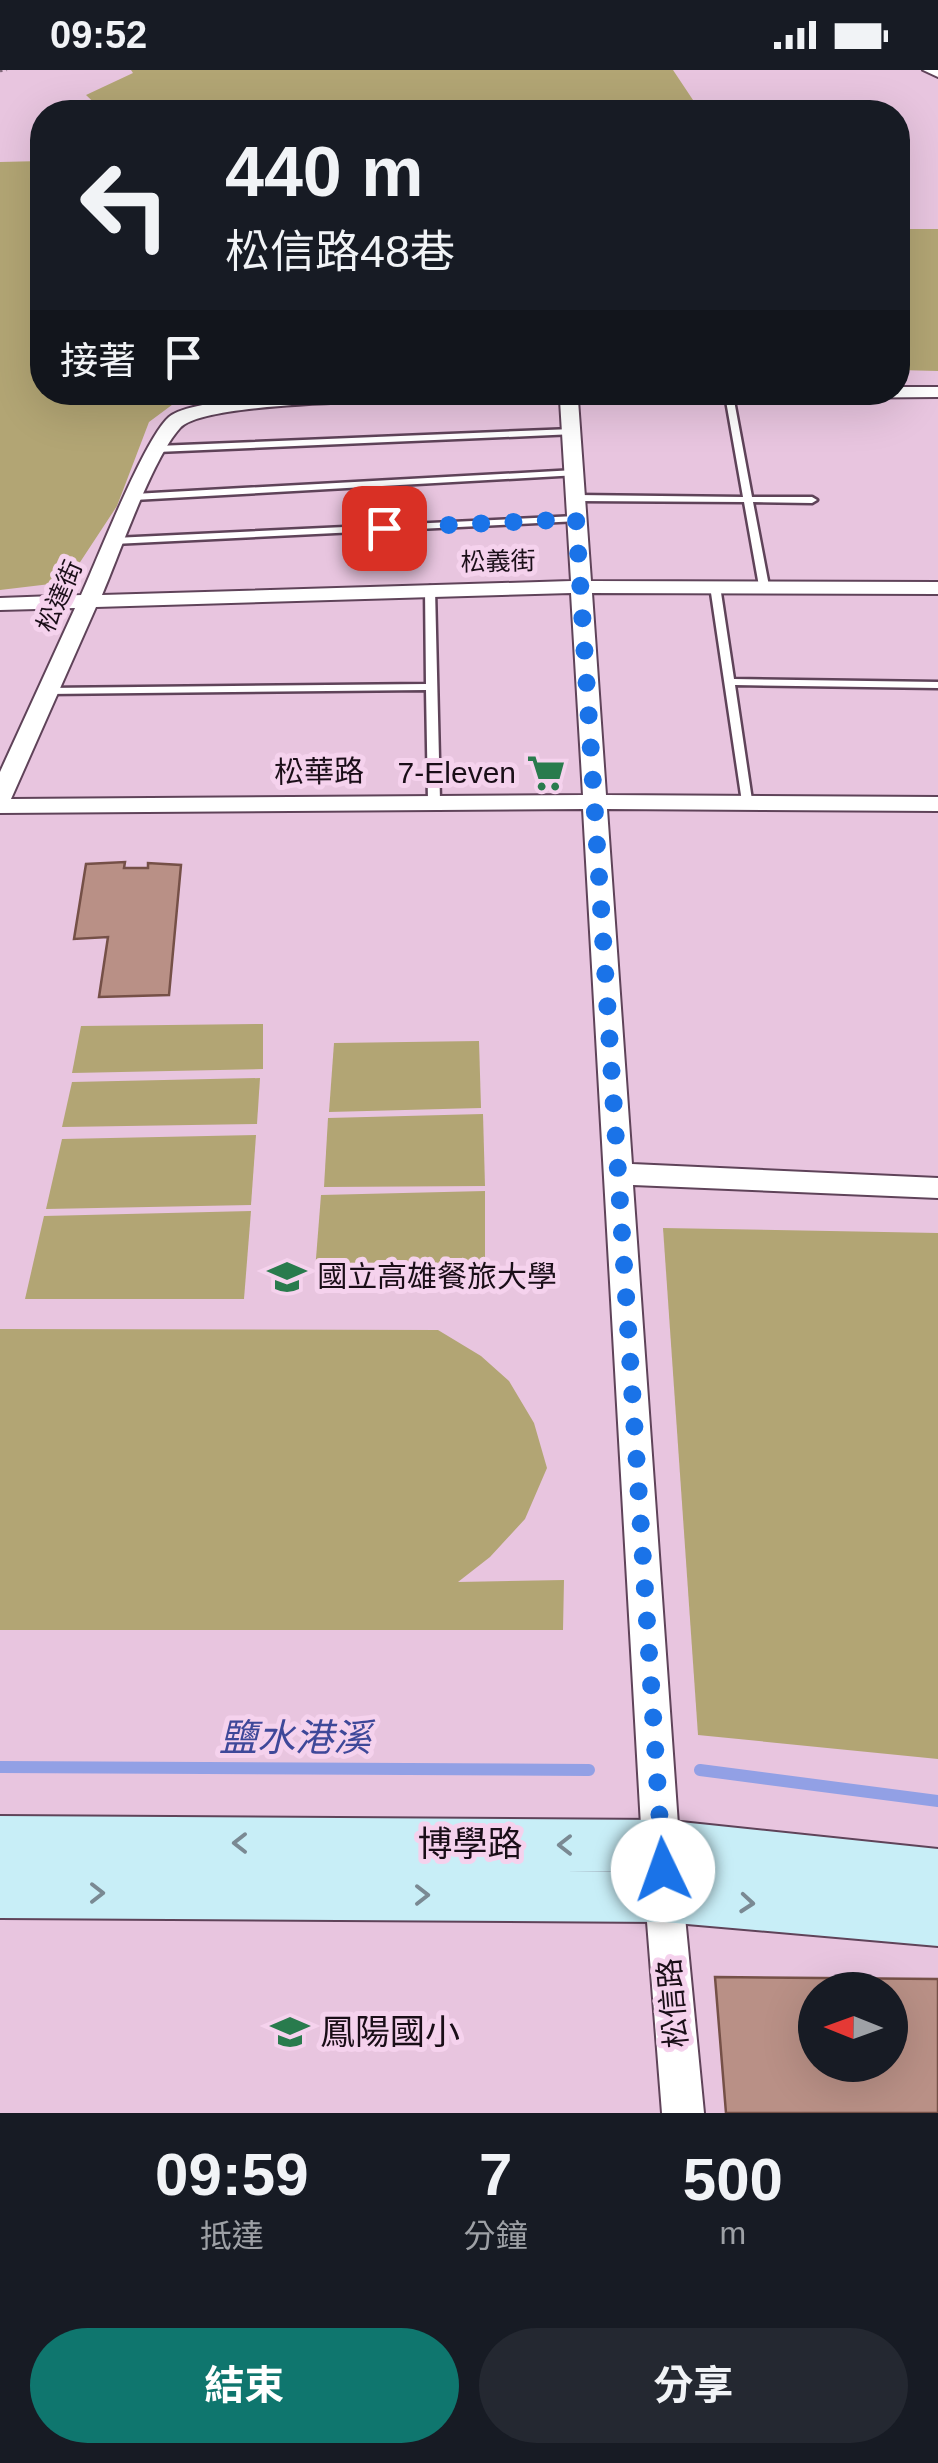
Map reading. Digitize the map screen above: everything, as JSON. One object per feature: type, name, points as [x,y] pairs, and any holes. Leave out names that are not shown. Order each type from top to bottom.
[{"type":"street","points":[[929,70],[938,73]]},
{"type":"street","points":[[910,392],[938,392]]},
{"type":"street","name":"松達街","points":[[0,798],[157,450],[175,421],[213,408],[242,405]]},
{"type":"street","name":"松信路","points":[[571,405],[663,1870],[683,2113]]},
{"type":"street","name":"松義街","points":[[0,604],[88,598],[580,586],[938,588]]},
{"type":"street","name":"松華路","points":[[0,806],[434,800],[938,804]]},
{"type":"street","points":[[618,1174],[938,1188]]},
{"type":"street","name":"博學路","points":[[0,1842],[663,1870],[938,1874]]},
{"type":"street","name":"博學路","points":[[0,1892],[663,1870],[938,1920]]},
{"type":"lane","points":[[731,405],[764,586]]},
{"type":"lane","points":[[157,450],[572,432]]},
{"type":"lane","points":[[134,497],[576,473]]},
{"type":"lane","points":[[114,541],[576,508],[812,500]]},
{"type":"lane","points":[[714,586],[746,800]]},
{"type":"lane","points":[[430,589],[434,800]]},
{"type":"lane","points":[[730,682],[938,685]]},
{"type":"lane","points":[[47,691],[432,687]]},
{"type":"path","points":[[0,71],[7,70]]},
{"type":"shaded area","points":[[131,70],[673,70],[693,100],[91,100],[86,95],[133,73]]},
{"type":"shaded area","points":[[30,161],[30,405],[172,405],[149,422],[117,506],[67,582],[0,590],[0,162]]},
{"type":"shaded area","points":[[910,229],[938,229],[938,371],[910,370]]},
{"type":"shaded area","points":[[263,1024],[263,1069],[72,1073],[81,1026]]},
{"type":"shaded area","points":[[479,1041],[481,1108],[329,1112],[334,1043]]},
{"type":"shaded area","points":[[260,1078],[257,1124],[62,1127],[72,1082]]},
{"type":"shaded area","points":[[483,1114],[485,1186],[324,1187],[328,1118]]},
{"type":"shaded area","points":[[256,1135],[251,1205],[46,1209],[62,1139]]},
{"type":"shaded area","points":[[485,1191],[485,1271],[315,1271],[321,1195]]},
{"type":"shaded area","points":[[251,1211],[244,1299],[25,1299],[44,1216]]},
{"type":"shaded area","points":[[663,1228],[938,1233],[938,1759],[698,1735]]},
{"type":"shaded area","points":[[0,1329],[438,1330],[481,1356],[509,1381],[534,1423],[547,1468],[525,1519],[490,1557],[458,1582],[564,1580],[563,1630],[0,1630]]},
{"type":"building","points":[[125,862],[124,868],[148,868],[148,863],[181,865],[169,995],[99,997],[108,937],[74,939],[86,864]]},
{"type":"building","points":[[715,1977],[798,1978],[798,2082],[908,2082],[908,1979],[938,1979],[938,2113],[726,2113]]},
{"type":"waterway","name":"鹽水港溪","points":[[0,1767],[589,1770]]},
{"type":"waterway","name":"鹽水港溪","points":[[700,1770],[938,1801]]},
{"type":"place","name":"7-Eleven","points":[[546,773]]},
{"type":"place","name":"國立高雄餐旅大學","points":[[287,1277]]},
{"type":"place","name":"鳳陽國小","points":[[290,2032]]},
{"type":"route","points":[[384,528],[576,519],[663,1870]]}]
